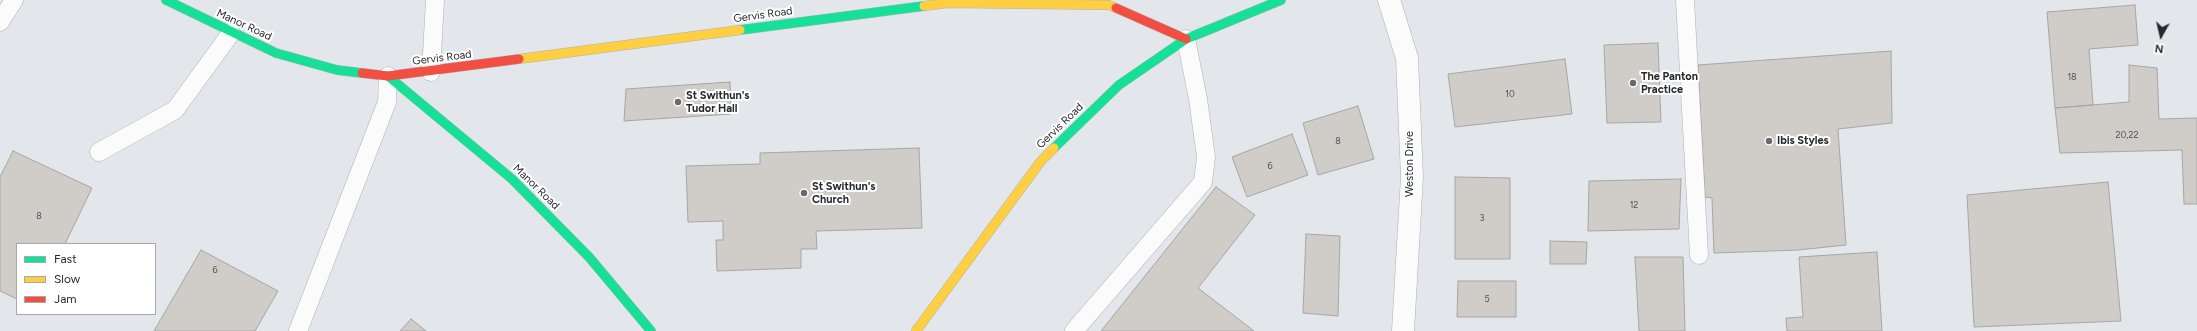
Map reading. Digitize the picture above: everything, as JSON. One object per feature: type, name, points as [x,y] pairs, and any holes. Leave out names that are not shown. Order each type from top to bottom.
[{"type":"street","name":"Manor Road","points":[[166,0],[231,33],[276,53],[337,70]]},
{"type":"street","name":"Gervis Road","points":[[916,331],[1041,161],[1119,85],[1186,39],[1280,0]]},
{"type":"street","name":"Weston Drive","points":[[1389,0],[1407,58],[1412,177],[1403,331]]},
{"type":"street","name":"Gervis Road","points":[[337,70],[388,76],[431,72],[948,3],[1109,6],[1186,39]]},
{"type":"street","name":"Manor Road","points":[[388,76],[512,179],[589,257],[651,331]]},
{"type":"lane","points":[[0,22],[14,0]]},
{"type":"lane","points":[[431,72],[435,0]]},
{"type":"lane","points":[[1689,7],[1699,255]]},
{"type":"lane","points":[[99,152],[175,110],[231,33]]},
{"type":"lane","points":[[1074,331],[1203,182],[1206,157],[1198,99],[1186,39]]},
{"type":"lane","points":[[298,331],[387,102],[388,76]]},
{"type":"building","points":[[2135,5],[2138,45],[2089,49],[2093,105],[2055,108],[2047,12]]},
{"type":"building","name":"The Panton Practice","points":[[1658,43],[1661,122],[1607,123],[1604,45]]},
{"type":"building","name":"Ibis Styles","points":[[1891,51],[1892,123],[1838,129],[1846,245],[1798,250],[1714,253],[1712,198],[1705,197],[1698,65]]},
{"type":"building","points":[[1565,59],[1572,114],[1455,127],[1448,74]]},
{"type":"building","points":[[2129,65],[2157,68],[2159,119],[2197,118],[2197,204],[2184,204],[2182,150],[2060,153],[2055,108],[2129,102]]},
{"type":"building","name":"St Swithun's Tudor Hall","points":[[730,82],[731,114],[624,121],[626,89]]},
{"type":"building","points":[[1358,106],[1374,159],[1318,175],[1303,123]]},
{"type":"building","points":[[1292,134],[1308,175],[1247,197],[1232,157]]},
{"type":"building","name":"St Swithun's Church","points":[[919,148],[922,228],[816,231],[817,249],[801,249],[801,268],[717,271],[716,240],[723,240],[723,221],[688,222],[686,166],[760,164],[760,153]]},
{"type":"building","points":[[13,151],[92,188],[65,243],[16,243],[16,299],[0,291],[0,177]]},
{"type":"building","points":[[1455,177],[1510,178],[1510,259],[1455,259]]},
{"type":"building","points":[[1681,179],[1679,229],[1588,231],[1589,181]]},
{"type":"building","points":[[2108,182],[2121,321],[1974,327],[1967,195]]},
{"type":"building","points":[[1216,187],[1255,215],[1198,288],[1254,331],[1101,331]]},
{"type":"building","points":[[1306,234],[1340,236],[1338,316],[1303,313]]},
{"type":"building","points":[[1550,241],[1587,242],[1586,264],[1550,264]]},
{"type":"building","points":[[201,250],[278,291],[255,331],[154,331]]},
{"type":"building","points":[[1877,252],[1882,331],[1787,331],[1786,318],[1803,317],[1799,257]]},
{"type":"building","points":[[1635,257],[1683,257],[1685,331],[1639,331]]},
{"type":"building","points":[[1458,281],[1516,281],[1516,317],[1457,317]]},
{"type":"building","points":[[411,319],[426,331],[400,331]]},
{"type":"traffic: fast","points":[[166,0],[276,53],[337,70],[362,73]]},
{"type":"traffic: fast","points":[[1054,148],[1119,85],[1186,39],[1281,0]]},
{"type":"traffic: fast","points":[[740,30],[924,6]]},
{"type":"traffic: fast","points":[[388,76],[512,179],[589,257],[651,331]]},
{"type":"traffic: slow","points":[[924,6],[948,3],[1109,5],[1116,8]]},
{"type":"traffic: slow","points":[[519,59],[740,30]]},
{"type":"traffic: slow","points":[[916,331],[1041,161],[1054,148]]},
{"type":"traffic: jam","points":[[1116,8],[1186,39]]},
{"type":"traffic: jam","points":[[362,73],[388,76],[519,59]]},
{"type":"place","name":"The Panton Practice","points":[[1633,83]]},
{"type":"place","name":"St Swithun's Tudor Hall","points":[[678,102]]},
{"type":"place","name":"Ibis Styles","points":[[1769,141]]},
{"type":"place","name":"St Swithun's Church","points":[[804,193]]}]
